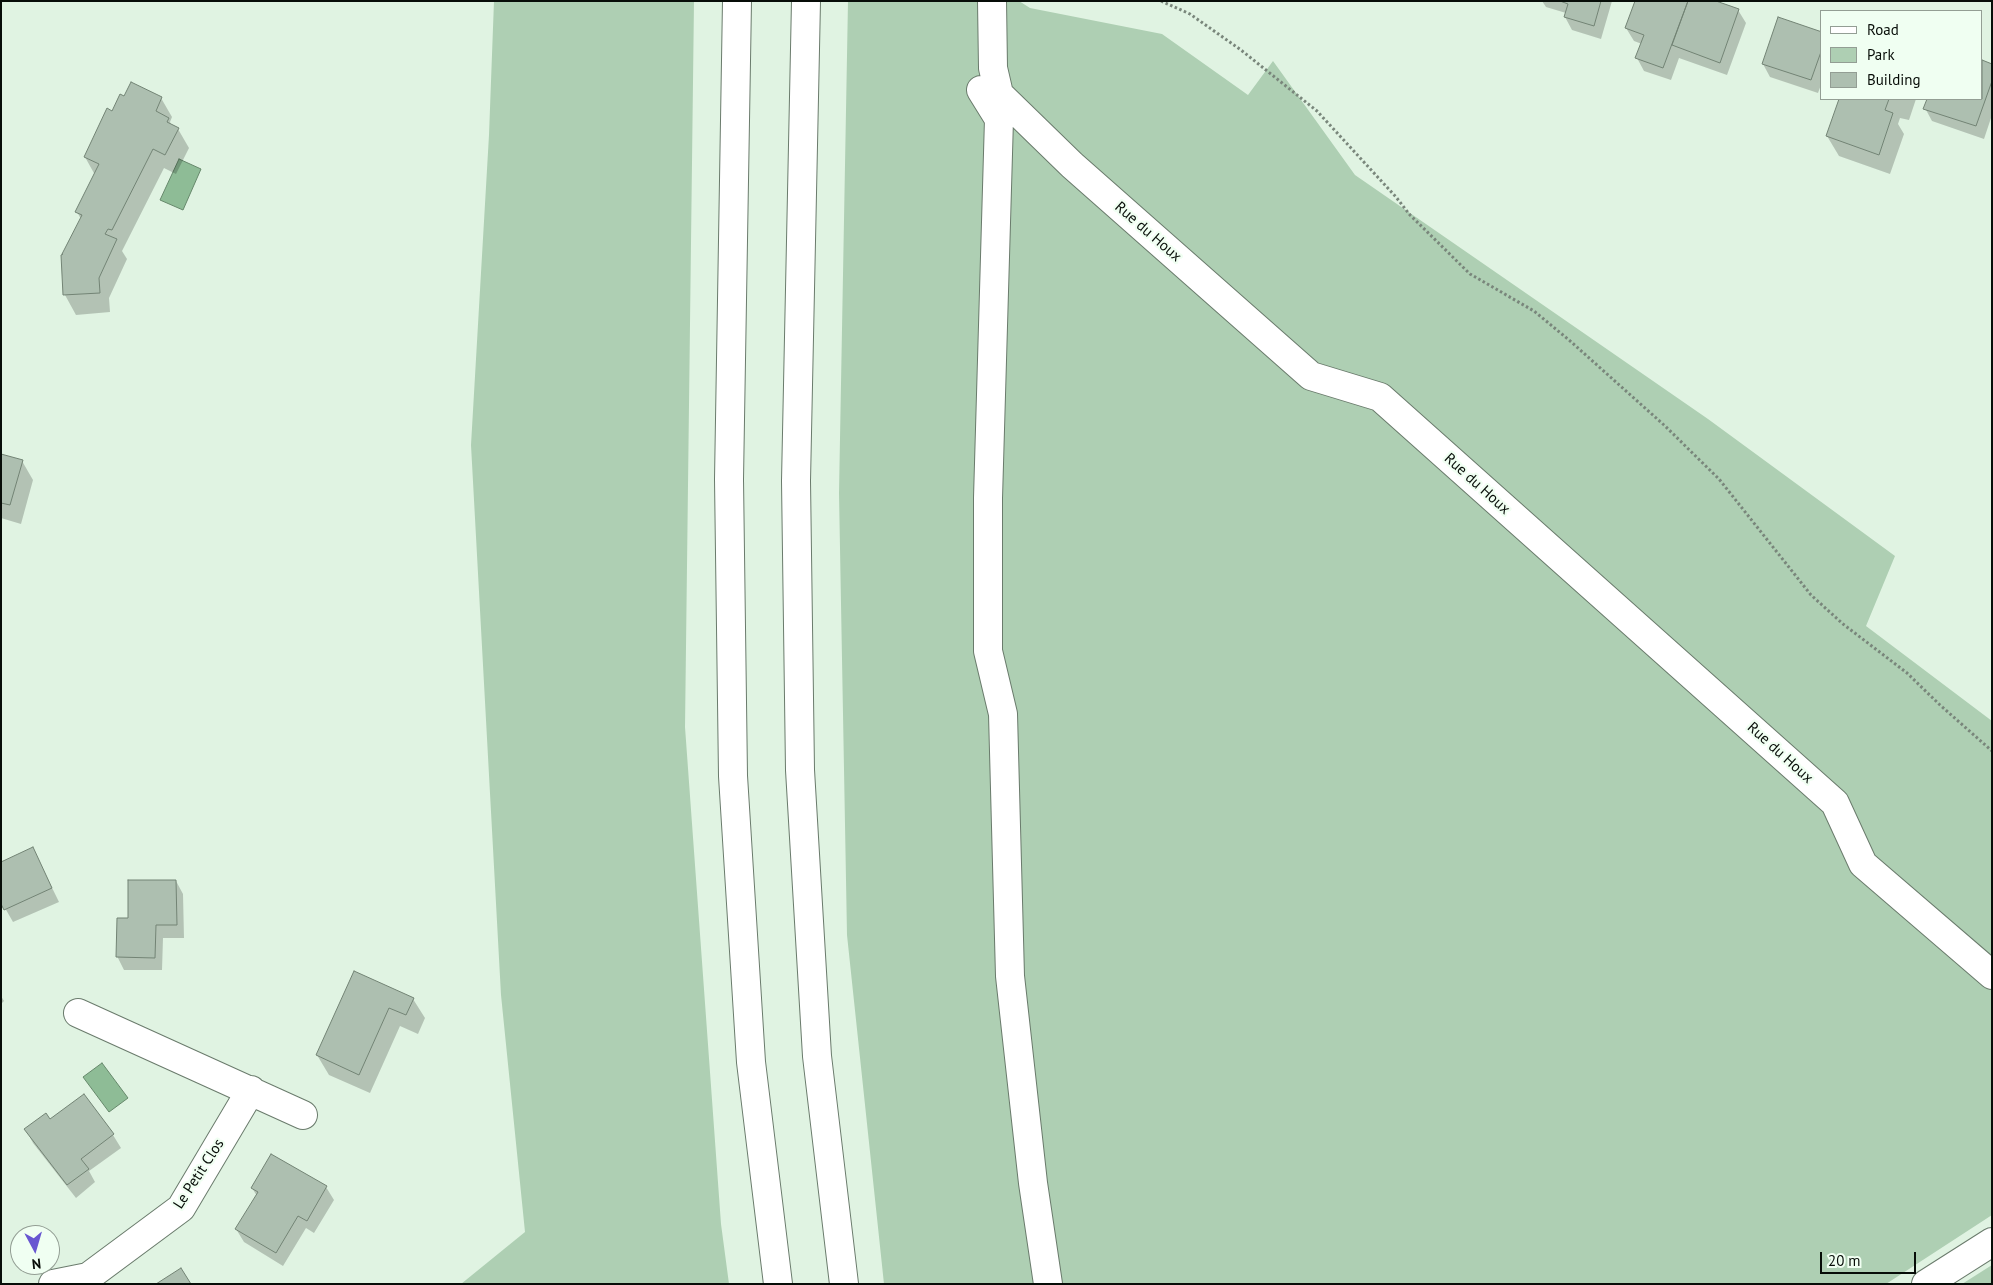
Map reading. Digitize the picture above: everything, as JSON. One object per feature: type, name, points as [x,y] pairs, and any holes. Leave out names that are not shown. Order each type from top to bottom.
[{"type":"main road","points":[[737,1],[729,479],[733,776],[751,1062],[778,1284]]},
{"type":"main road","points":[[806,1],[796,481],[800,770],[817,1056],[844,1284]]},
{"type":"main road","points":[[980,1],[981,92],[999,119],[988,498],[988,651],[1003,714],[1010,976],[1032,1182],[1048,1284]]},
{"type":"main road","name":"Rue du Houx","points":[[992,1],[993,68],[999,94],[1072,165],[1311,376],[1380,397],[1835,803],[1863,864],[1992,975]]},
{"type":"main road","points":[[78,1013],[303,1115]]},
{"type":"main road","name":"Le Petit Clos","points":[[53,1284],[88,1277],[181,1208],[251,1090]]},
{"type":"main road","points":[[1926,1284],[1992,1242]]},
{"type":"path","points":[[1161,1],[1190,14],[1241,50],[1317,111],[1410,214],[1470,274],[1534,311],[1664,425],[1719,479],[1811,595],[1843,624],[1907,673],[1992,751]]},
{"type":"green space","points":[[494,1],[694,1],[685,727],[721,1224],[729,1284],[461,1284],[525,1232],[501,995],[471,445],[489,135]]},
{"type":"green space","points":[[848,1],[1019,1],[1030,8],[1162,34],[1248,95],[1273,61],[1355,175],[1708,419],[1895,556],[1866,626],[1992,721],[1992,1215],[1886,1284],[884,1284],[847,935],[839,493]]},
{"type":"green space","points":[[1992,1265],[1992,1284],[1962,1284]]},
{"type":"shaded area","points":[[179,159],[201,169],[183,210],[160,200]]},
{"type":"shaded area","points":[[102,1063],[128,1098],[109,1112],[83,1077]]},
{"type":"building","points":[[1560,1],[1601,1],[1594,26],[1564,17],[1568,4]]},
{"type":"building","points":[[1635,1],[1688,1],[1663,68],[1635,58],[1644,35],[1625,28]]},
{"type":"building","points":[[1688,1],[1716,1],[1739,9],[1720,63],[1672,45]]},
{"type":"building","points":[[1778,17],[1820,31],[1820,55],[1811,80],[1762,64]]},
{"type":"building","points":[[1983,60],[1992,64],[1992,81],[1976,126],[1923,109],[1927,100],[1983,100]]},
{"type":"building","points":[[131,82],[162,97],[156,111],[169,118],[167,122],[179,128],[165,155],[153,149],[112,230],[108,229],[105,234],[117,239],[99,278],[100,293],[63,295],[61,255],[82,215],[75,212],[99,164],[84,157],[107,108],[112,111],[120,94],[124,96]]},
{"type":"building","points":[[1839,100],[1889,100],[1885,110],[1893,113],[1879,155],[1826,136]]},
{"type":"building","points":[[1,454],[23,460],[10,505],[1,503]]},
{"type":"building","points":[[33,847],[52,888],[4,910],[1,904],[1,862]]},
{"type":"building","points":[[128,880],[176,880],[177,925],[156,925],[155,958],[116,957],[117,918],[128,918]]},
{"type":"building","points":[[354,971],[414,998],[406,1015],[389,1008],[359,1075],[316,1055]]},
{"type":"building","points":[[84,1094],[114,1134],[81,1159],[89,1169],[67,1185],[24,1129],[46,1113],[50,1119]]},
{"type":"building","points":[[271,1154],[327,1186],[307,1221],[298,1216],[276,1253],[235,1229],[258,1192],[251,1188]]},
{"type":"building","points":[[181,1268],[191,1284],[156,1284]]}]
